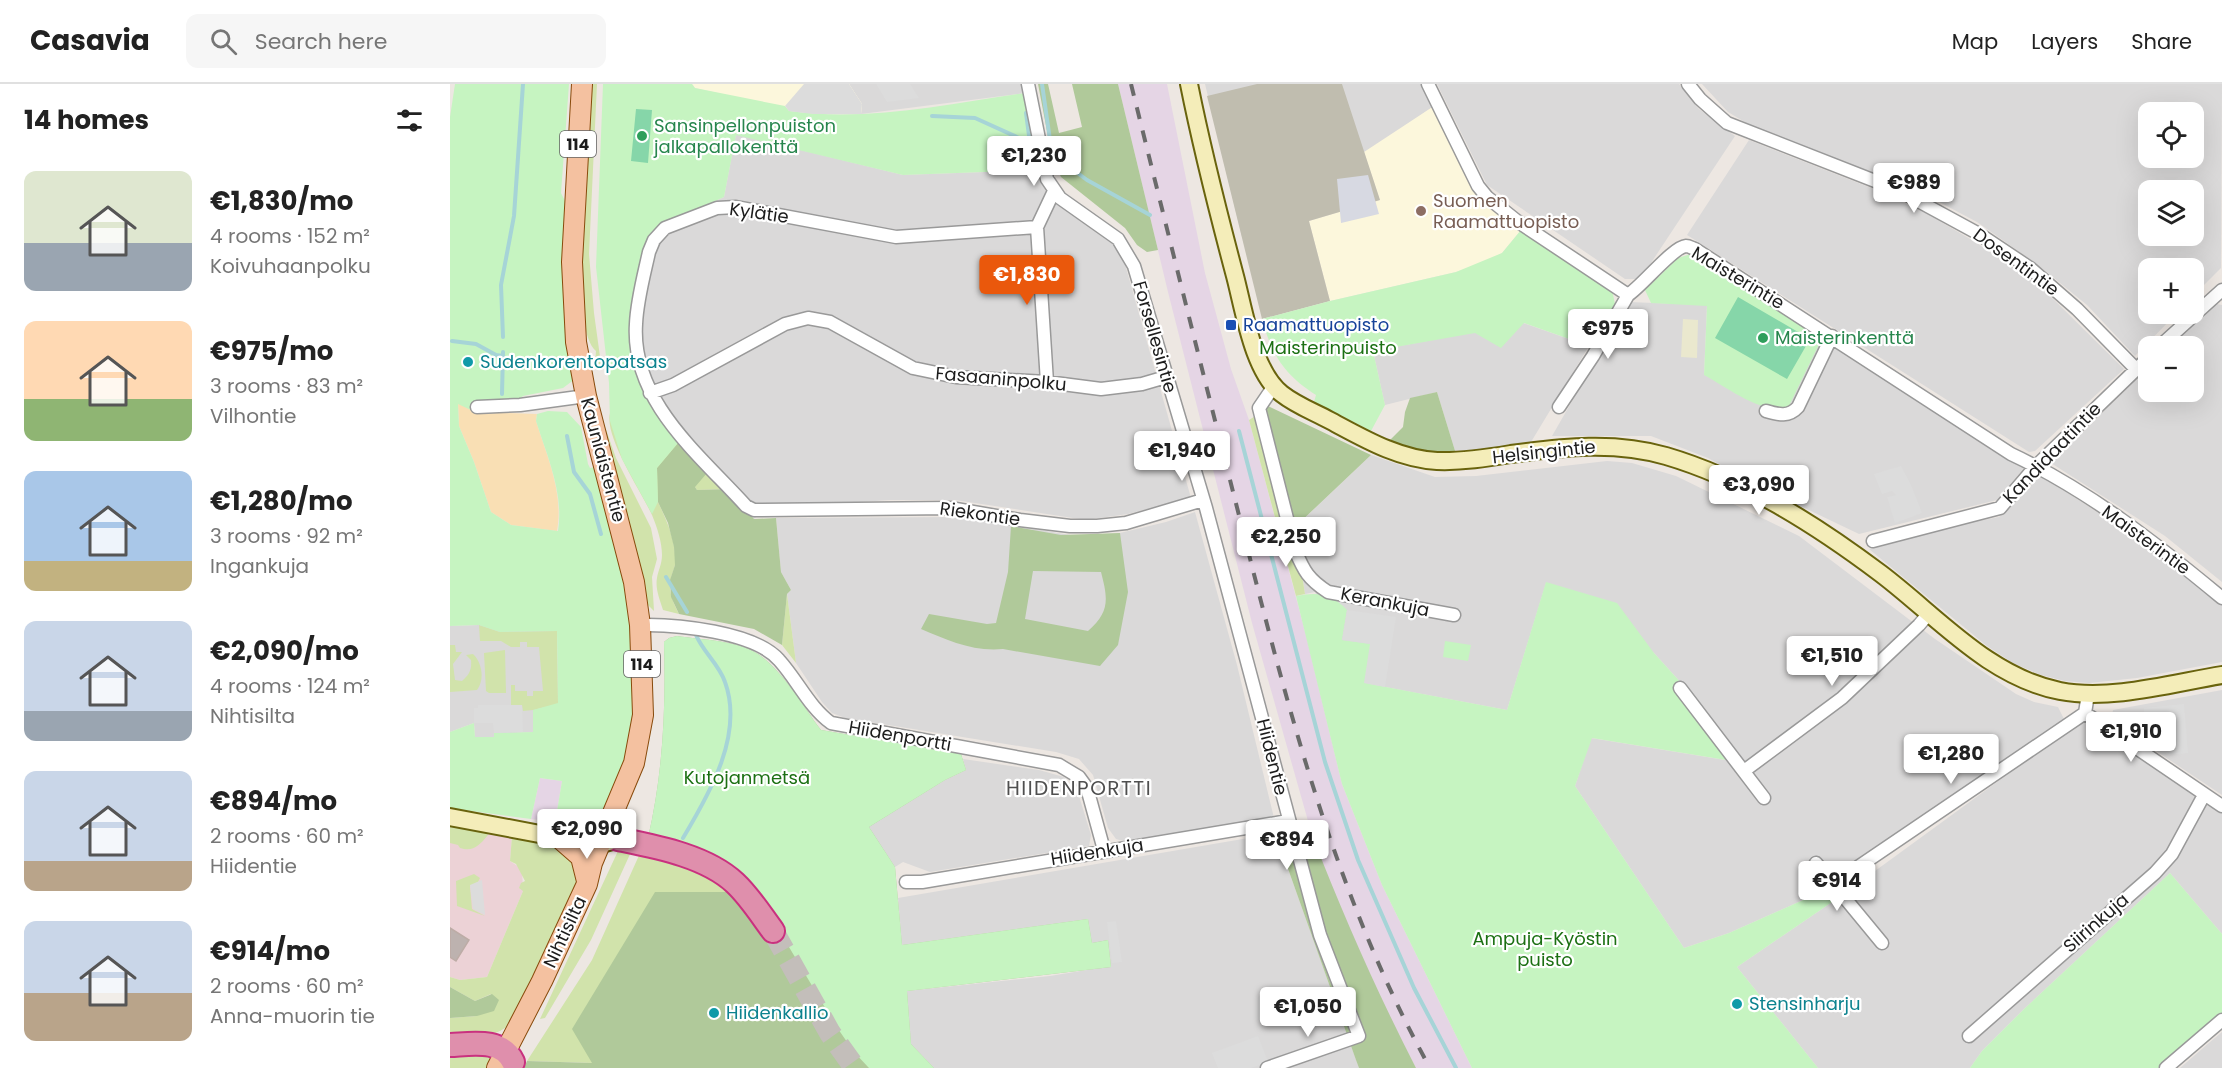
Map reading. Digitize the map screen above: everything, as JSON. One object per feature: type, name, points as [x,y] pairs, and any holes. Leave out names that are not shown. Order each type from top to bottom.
[{"type":"highway","points":[[608,839],[675,854],[716,869],[735,883],[773,931]]},
{"type":"highway","points":[[450,1045],[488,1044],[506,1062]]},
{"type":"main road","name":"Kauniaistentie","points":[[582,84],[572,262],[576,342],[586,396],[627,547],[640,626],[643,715],[634,763],[632,798],[608,839]]},
{"type":"main road","name":"Helsingintie","points":[[1189,84],[1205,166],[1246,320],[1262,367],[1274,386],[1302,406],[1369,441],[1391,450],[1433,461],[1477,459],[1584,446],[1639,450],[1666,456],[1716,475],[1819,530],[1930,612],[1986,658],[2013,674],[2061,691],[2088,694],[2123,691],[2222,675]]},
{"type":"main road","points":[[450,818],[557,836],[579,831],[608,839]]},
{"type":"main road","points":[[557,836],[581,857],[587,884]]},
{"type":"main road","name":"Nihtisilta","points":[[506,1062],[587,884],[603,868],[608,839]]},
{"type":"street","points":[[1028,84],[1047,179],[1054,191],[1037,227],[1047,382]]},
{"type":"street","points":[[1428,84],[1478,186],[1487,197],[1517,221],[1628,295],[1593,356],[1559,407]]},
{"type":"street","name":"Dosentintie","points":[[1688,84],[1700,99],[1727,123],[1899,190],[1980,234],[2030,268],[2077,309],[2136,369]]},
{"type":"street","name":"Forsellesintie","points":[[1054,191],[1118,239],[1134,266],[1203,500],[1256,692]]},
{"type":"street","name":"Kylätie","points":[[754,510],[746,506],[673,427],[650,393],[641,371],[635,326],[637,307],[654,240],[665,228],[717,208],[736,207],[896,237],[1037,227]]},
{"type":"street","name":"Maisterintie","points":[[1628,295],[1639,288],[1672,252],[1686,246],[1695,249],[2011,454],[2036,466],[2148,537],[2222,598]]},
{"type":"street","points":[[2171,336],[2222,290]]},
{"type":"street","name":"Fasaaninpolku","points":[[650,393],[673,385],[785,324],[808,318],[830,322],[913,368],[956,377],[1047,382],[1101,389],[1142,384],[1166,377]]},
{"type":"street","points":[[1766,411],[1782,415],[1792,414],[1798,407],[1832,336]]},
{"type":"street","name":"Kandidaatintie","points":[[1873,541],[2000,508],[2036,466],[2136,369]]},
{"type":"street","name":"Kerankuja","points":[[1274,386],[1259,408],[1295,550],[1304,572],[1314,583],[1328,592],[1454,615]]},
{"type":"street","points":[[477,407],[520,405],[586,396]]},
{"type":"street","name":"Riekontie","points":[[754,510],[950,508],[1020,520],[1070,526],[1097,526],[1128,522],[1203,500]]},
{"type":"street","points":[[1744,771],[1842,698],[1930,612]]},
{"type":"street","name":"Hiidenportti","points":[[640,626],[658,624],[718,633],[749,639],[762,645],[778,658],[818,713],[831,723],[1059,765],[1070,770],[1087,788],[1104,850]]},
{"type":"street","points":[[1680,688],[1764,798]]},
{"type":"street","name":"Hiidentie","points":[[1256,692],[1288,821],[1320,935],[1359,1036],[1267,1068]]},
{"type":"street","points":[[1833,884],[2085,713],[2088,694]]},
{"type":"street","points":[[2085,713],[2222,806]]},
{"type":"street","name":"Siirinkuja","points":[[1969,1036],[2156,873],[2172,854],[2204,795]]},
{"type":"street","name":"Hiidenkuja","points":[[906,882],[922,882],[1288,821]]},
{"type":"street","points":[[1816,863],[1882,943]]},
{"type":"street","points":[[2166,1068],[2222,1020]]},
{"type":"shaded area","points":[[692,84],[849,84],[862,104],[861,114],[813,114],[695,88]]},
{"type":"shaded area","points":[[804,84],[849,84],[862,104],[861,114],[813,114],[789,111],[785,106]]},
{"type":"shaded area","points":[[849,84],[1023,84],[1025,93],[861,114],[862,104]]},
{"type":"shaded area","points":[[876,84],[910,84],[919,98],[887,102]]},
{"type":"shaded area","points":[[1118,84],[1167,84],[1205,273],[1231,369],[1249,420],[1307,639],[1342,784],[1382,885],[1472,1068],[1416,1068],[1380,999],[1340,909],[1312,835],[1252,623]]},
{"type":"shaded area","points":[[1205,84],[1423,84],[1434,106],[1242,237]]},
{"type":"shaded area","points":[[1257,84],[1342,84],[1380,200],[1309,221],[1330,301],[1262,319],[1207,96]]},
{"type":"shaded area","points":[[1437,84],[1679,84],[1699,109],[1735,136],[1645,272],[1636,279],[1625,279],[1487,185]]},
{"type":"shaded area","points":[[1702,84],[2222,84],[2221,268],[2204,285],[2204,258],[2138,258],[2138,324],[2166,324],[2155,336],[2138,336],[2138,353],[2135,356],[2087,305],[2038,265],[1977,222],[1911,187],[1753,127],[1728,112]]},
{"type":"shaded area","name":"Suomen Raamattuopisto","points":[[1434,106],[1457,155],[1521,230],[1502,253],[1489,261],[1456,272],[1330,301],[1309,221],[1380,200],[1364,152]]},
{"type":"shaded area","points":[[736,134],[903,175],[1041,170],[1088,223],[1116,246],[1123,257],[1191,498],[1128,514],[1086,520],[955,500],[889,500],[765,509],[754,519],[637,372],[635,299],[665,224],[724,197]]},
{"type":"shaded area","points":[[1749,140],[1879,191],[1924,212],[1977,243],[2039,285],[2124,369],[2035,451],[2029,452],[1687,235]]},
{"type":"shaded area","points":[[1368,175],[1379,214],[1341,223],[1337,179]]},
{"type":"shaded area","points":[[1629,302],[1707,305],[1704,375],[1823,336],[2024,468],[1997,500],[1859,534],[1767,490],[1708,458],[1651,436],[1552,436]]},
{"type":"shaded area","points":[[2217,304],[2222,305],[2222,582],[2165,536],[2051,463],[2138,378],[2138,402],[2204,402],[2204,336],[2182,336],[2195,324],[2204,324],[2204,316]]},
{"type":"shaded area","points":[[1683,319],[1698,320],[1697,358],[1681,357]]},
{"type":"shaded area","points":[[1523,323],[1589,346],[1531,442],[1456,454],[1437,392],[1385,405],[1373,351]]},
{"type":"shaded area","points":[[1371,455],[1435,477],[1476,476],[1607,461],[1632,463],[1676,476],[1799,536],[1935,639],[2016,694],[2034,702],[2058,707],[2064,719],[1839,873],[1830,888],[1729,933],[1684,948],[1575,786],[1591,738],[1725,760],[1675,691],[1683,685],[1654,653],[1546,583],[1507,710],[1364,683],[1315,592],[1305,594],[1302,575],[1289,533]]},
{"type":"shaded area","points":[[1901,466],[1922,513],[1895,523],[1887,497],[1896,495],[1892,491],[1882,494],[1874,474]]},
{"type":"shaded area","points":[[2041,475],[2144,543],[2222,605],[2222,662],[2137,678],[2089,683],[2065,681],[2041,675],[2013,663],[1987,646],[1869,549],[1926,531],[1999,517]]},
{"type":"shaded area","points":[[1195,512],[1237,665],[1274,818],[1123,841],[1116,839],[1108,828],[1093,775],[1079,759],[1056,752],[845,718],[832,713],[822,702],[796,663],[787,594],[791,590],[781,572],[776,518],[962,517],[1076,536],[1120,533],[1166,522]]},
{"type":"shaded area","points":[[1347,610],[1396,617],[1385,687],[1364,683],[1370,644],[1342,640]]},
{"type":"shaded area","points":[[479,625],[557,631],[558,704],[534,732],[475,737],[474,723],[450,732],[450,626]]},
{"type":"shaded area","points":[[2222,690],[2222,795],[2111,721],[2113,710]]},
{"type":"shaded area","points":[[2184,704],[2188,753],[2168,755],[2128,731],[2127,723],[2144,720],[2144,708]]},
{"type":"shaded area","points":[[478,705],[522,705],[523,732],[494,733],[493,723],[474,723],[474,708],[478,708]]},
{"type":"shaded area","points":[[2082,720],[2222,813],[2222,934],[2170,873],[2024,1009],[1982,1051],[1970,1068],[1818,1068],[1737,967],[1838,898]]},
{"type":"shaded area","points":[[963,759],[1039,770],[1064,777],[1079,796],[1091,835],[1089,846],[930,872],[903,862],[895,867],[868,827],[945,780],[966,770]]},
{"type":"shaded area","points":[[540,778],[562,781],[557,811],[551,811],[548,821],[531,819]]},
{"type":"shaded area","points":[[450,824],[512,836],[510,861],[522,869],[523,891],[487,977],[460,980],[450,977]]},
{"type":"shaded area","points":[[1278,833],[1281,849],[1359,1068],[934,1068],[911,1044],[907,991],[1050,976],[1111,966],[1108,941],[1092,943],[1088,919],[902,945],[898,898]]},
{"type":"shaded area","points":[[482,880],[485,915],[473,909],[470,885]]},
{"type":"shaded area","points":[[1116,921],[1122,962],[1112,963],[1107,922]]},
{"type":"shaded area","points":[[2222,1032],[2222,1068],[2180,1068],[2210,1042]]},
{"type":"shaded area","points":[[1258,1036],[1268,1062],[1251,1068],[1218,1068],[1212,1053]]},
{"type":"green space","points":[[455,84],[569,84],[561,193],[567,205],[575,379],[563,388],[523,396],[520,399],[475,412],[458,404],[459,426],[491,512],[511,525],[558,531],[557,489],[536,421],[537,414],[548,411],[567,412],[581,427],[588,464],[590,468],[594,467],[607,499],[631,604],[634,715],[628,759],[609,811],[587,819],[548,821],[551,811],[557,811],[562,781],[540,778],[531,819],[450,808],[450,732],[474,723],[475,737],[494,737],[494,733],[533,732],[533,710],[558,703],[557,631],[500,632],[479,625],[450,626],[450,117]]},
{"type":"green space","points":[[590,84],[597,84],[589,254],[601,364],[598,367],[595,364],[596,351],[587,334],[582,305],[580,267]]},
{"type":"green space","points":[[603,84],[692,84],[695,88],[785,106],[789,111],[818,114],[878,113],[1025,93],[1041,170],[903,175],[736,135],[724,197],[665,224],[635,299],[637,372],[676,435],[678,443],[657,468],[658,502],[652,514],[622,459],[610,421],[609,383],[596,267]]},
{"type":"green space","points":[[1038,84],[1048,84],[1059,133],[1082,127],[1072,84],[1118,84],[1158,250],[1147,252],[1137,245],[1125,228],[1061,177],[1052,157]]},
{"type":"green space","name":"Sansinpellonpuiston jalkapallokenttä","points":[[636,109],[652,110],[648,163],[631,161]]},
{"type":"green space","name":"Maisterinpuisto","points":[[1521,230],[1612,290],[1615,304],[1589,346],[1524,323],[1501,348],[1475,333],[1373,351],[1385,405],[1371,431],[1314,402],[1316,395],[1288,372],[1270,344],[1262,319],[1456,272],[1502,253]]},
{"type":"green space","points":[[1694,253],[1823,336],[1788,408],[1778,409],[1756,404],[1704,375],[1707,306],[1651,303],[1645,290],[1678,258]]},
{"type":"green space","name":"Maisterinkenttä","points":[[1738,297],[1810,339],[1787,379],[1715,338]]},
{"type":"green space","points":[[1437,392],[1456,454],[1424,451],[1389,441],[1403,427],[1410,398]]},
{"type":"green space","points":[[646,406],[729,489],[697,490],[695,487],[658,502],[673,540],[675,565],[670,588],[679,614],[663,610],[657,586],[662,555],[659,535],[652,515],[612,436],[610,413]]},
{"type":"green space","points":[[1268,406],[1371,455],[1295,527],[1264,411]]},
{"type":"green space","points":[[1257,415],[1302,575],[1305,594],[1296,596],[1249,420]]},
{"type":"green space","points":[[600,424],[604,424],[616,458],[651,528],[657,559],[652,577],[654,611],[645,602]]},
{"type":"green space","points":[[678,443],[707,473],[695,487],[697,490],[729,489],[754,519],[776,518],[781,572],[791,590],[787,594],[782,645],[754,629],[679,614],[671,597],[670,580],[675,565],[674,547],[668,523],[658,502],[657,468]]},
{"type":"green space","points":[[1011,526],[1061,535],[1120,533],[1128,592],[1118,645],[1100,666],[1003,649],[971,647],[921,629],[929,614],[987,624],[996,623],[1008,572]],"holes":[[[1033,571],[1101,572],[1106,598],[1104,611],[1088,631],[1025,619]]]},
{"type":"green space","name":"Ampuja-Kyöstin puisto","points":[[1546,582],[1617,603],[1654,653],[1683,685],[1676,692],[1726,760],[1592,738],[1575,786],[1684,948],[1729,933],[1830,888],[1838,898],[1737,967],[1818,1068],[1472,1068],[1382,885],[1342,784],[1296,596],[1323,595],[1335,600],[1347,610],[1342,640],[1371,644],[1365,683],[1507,710]]},
{"type":"green space","points":[[787,594],[796,663],[782,645]]},
{"type":"green space","points":[[479,625],[500,632],[557,631],[558,704],[523,711],[522,705],[511,705],[511,685],[515,685],[515,691],[527,691],[527,696],[533,696],[533,691],[543,691],[539,647],[527,647],[527,642],[520,642],[520,647],[511,647],[501,641],[480,641]]},
{"type":"green space","name":"Kutojanmetsä","points":[[677,636],[730,643],[758,654],[784,679],[821,730],[961,754],[966,770],[945,780],[869,827],[895,867],[902,945],[1088,919],[1092,943],[1108,940],[1111,967],[907,991],[911,1044],[934,1068],[524,1068],[527,1061],[592,1063],[572,1029],[655,892],[734,892],[764,905],[648,838],[657,789],[662,741],[664,642]]},
{"type":"green space","name":"Kutojanmetsä","points":[[677,636],[730,643],[758,654],[784,679],[821,730],[961,754],[966,770],[945,780],[869,827],[895,867],[902,945],[1088,919],[1092,943],[1108,940],[1111,967],[907,991],[911,1044],[934,1068],[869,1068],[854,1052],[836,1026],[764,905],[648,838],[657,789],[662,741],[664,642]]},
{"type":"green space","points":[[1445,641],[1471,645],[1468,661],[1443,657]]},
{"type":"green space","points":[[450,645],[455,645],[456,652],[462,652],[453,664],[455,680],[462,681],[470,672],[471,660],[466,655],[473,654],[476,657],[482,676],[477,690],[450,692]]},
{"type":"green space","points":[[505,650],[506,693],[489,693],[486,691],[484,653]]},
{"type":"green space","points":[[450,824],[488,832],[488,835],[475,847],[460,848],[450,843]]},
{"type":"green space","points":[[1312,835],[1361,953],[1416,1068],[1359,1068],[1281,849]]},
{"type":"green space","points":[[512,836],[567,851],[575,866],[576,883],[511,1023],[490,1035],[450,1037],[450,1018],[477,1016],[491,994],[475,1001],[450,987],[450,977],[460,980],[487,977],[523,891],[519,888],[525,881],[516,864],[510,861]]},
{"type":"green space","points":[[621,849],[631,852],[591,940],[545,1018],[540,1019],[618,851]]},
{"type":"green space","points":[[641,851],[692,867],[734,892],[593,1063],[527,1061],[592,960]]},
{"type":"green space","points":[[2170,873],[2222,934],[2222,1015],[2158,1068],[1970,1068],[1982,1051],[2024,1009]]},
{"type":"green space","points":[[474,874],[480,878],[478,882],[470,886],[472,909],[485,916],[457,906],[456,881]]},
{"type":"green space","points":[[450,987],[475,1001],[492,994],[499,1000],[494,1011],[477,1016],[450,1018]]},
{"type":"green space","points":[[450,1051],[491,1056],[494,1060],[492,1068],[450,1068]]},
{"type":"sand","points":[[458,403],[475,412],[537,414],[536,421],[556,489],[559,517],[557,531],[511,525],[491,512],[459,426]]},
{"type":"building","points":[[450,928],[469,940],[456,961],[450,957]]},
{"type":"waterway","points":[[503,337],[501,285],[514,216],[523,84]]},
{"type":"waterway","points":[[1042,84],[1052,154],[1087,180],[1150,215]]},
{"type":"waterway","points":[[1026,113],[1030,143]]},
{"type":"waterway","points":[[932,116],[975,118],[1030,143]]},
{"type":"waterway","points":[[452,341],[476,344],[496,355],[503,356]]},
{"type":"waterway","points":[[502,394],[503,352]]},
{"type":"waterway","points":[[1239,431],[1325,762],[1358,860],[1414,988],[1456,1068]]},
{"type":"waterway","points":[[567,436],[574,472],[590,494],[601,534]]},
{"type":"waterway","points":[[666,577],[687,612]]},
{"type":"waterway","points":[[683,838],[713,783],[727,742],[730,722],[730,702],[725,682],[696,635]]},
{"type":"tunnel","points":[[773,931],[830,1033],[855,1068]]},
{"type":"railway","points":[[1131,84],[1298,738],[1342,873],[1368,939],[1397,1004],[1430,1068]]},
{"type":"place","name":"Sansinpellonpuiston jalkapallokenttä","points":[[642,136]]},
{"type":"place","name":"Suomen Raamattuopisto","points":[[1421,211]]},
{"type":"place","name":"Raamattuopisto","points":[[1231,325]]},
{"type":"place","name":"Maisterinkenttä","points":[[1763,338]]},
{"type":"place","name":"Sudenkorentopatsas","points":[[468,362]]},
{"type":"place","name":"Stensinharju","points":[[1737,1004]]},
{"type":"place","name":"Hiidenkallio","points":[[714,1013]]},
{"type":"district","name":"HIIDENPORTTI","points":[[1079,788]]}]
